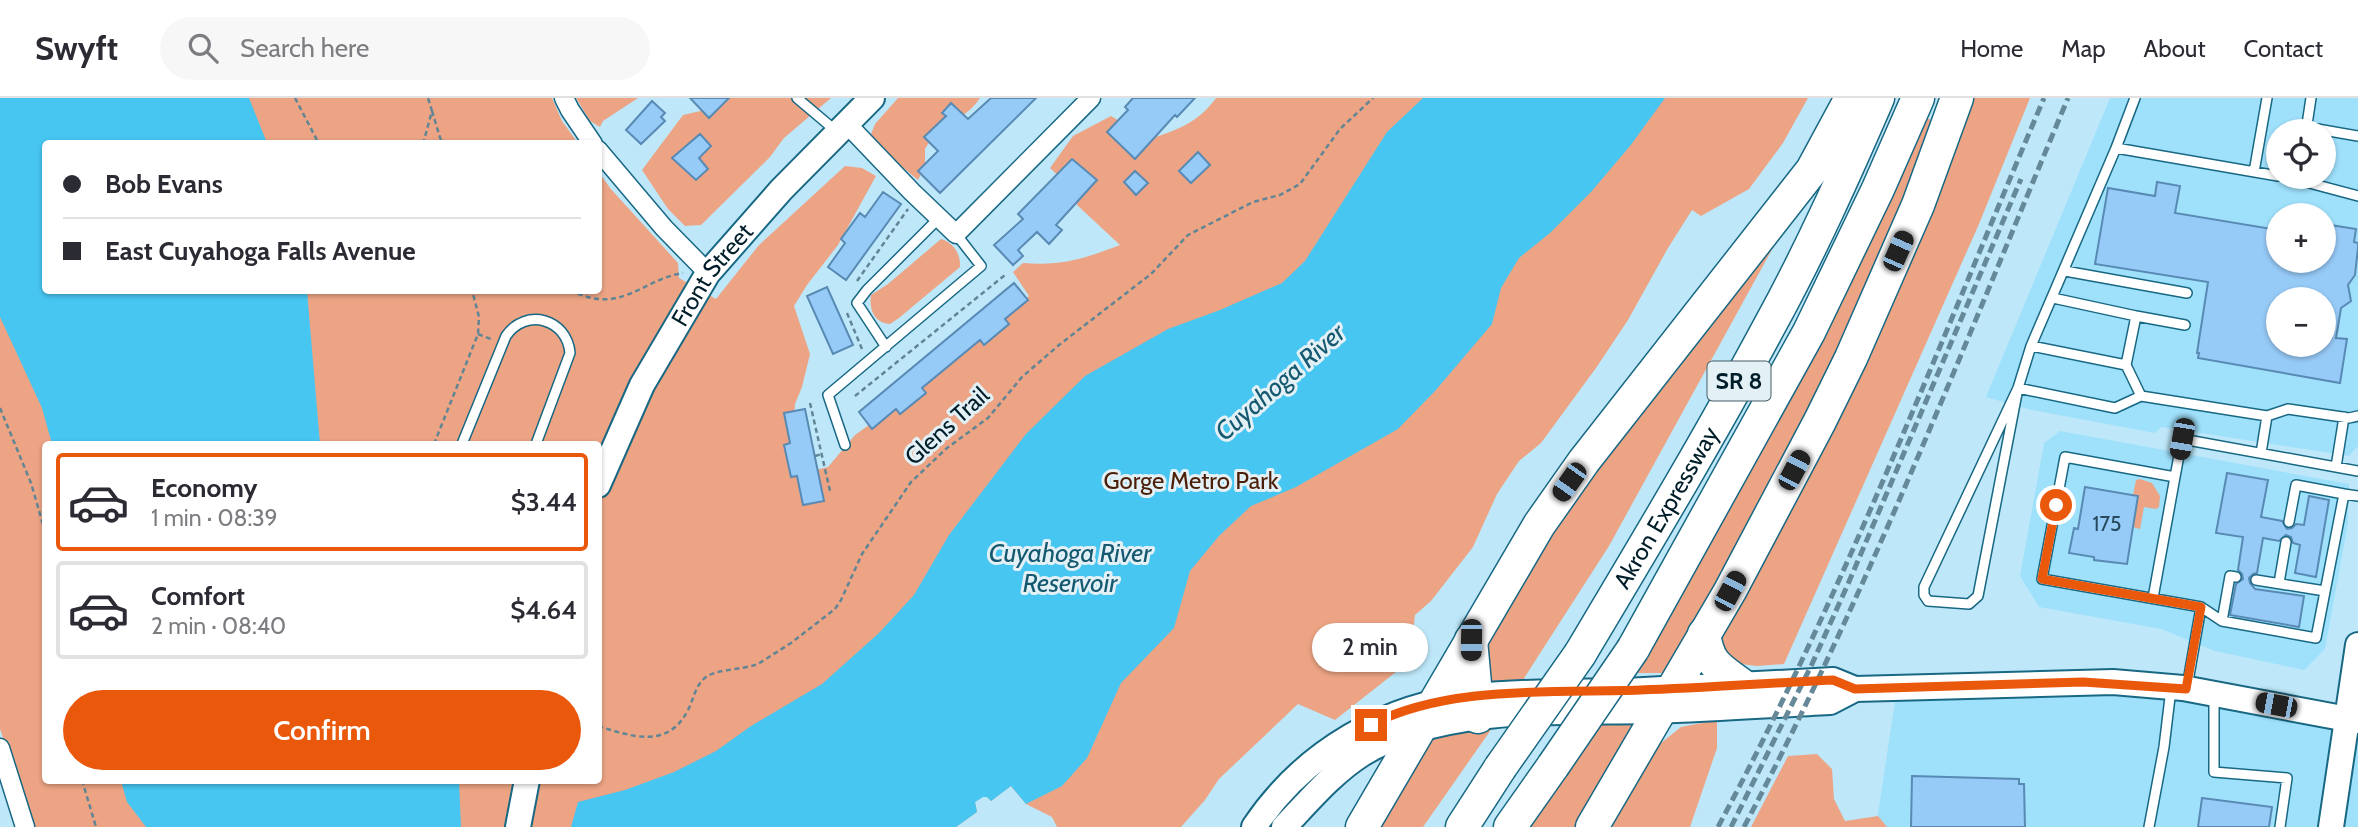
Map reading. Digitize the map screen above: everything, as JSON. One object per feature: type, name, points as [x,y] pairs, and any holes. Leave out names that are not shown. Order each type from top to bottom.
[{"type":"highway","points":[[1362,827],[1429,719],[1471,640],[1539,526],[1584,461],[1812,170],[1851,98]]},
{"type":"highway","name":"Akron Expressway","points":[[1462,827],[1580,654],[1682,484],[1772,321],[1843,177],[1878,98]]},
{"type":"highway","name":"Akron Expressway","points":[[1510,827],[1633,649],[1809,332],[1878,189],[1918,98]]},
{"type":"highway","points":[[1592,827],[1620,783],[1743,567],[1851,358],[1918,205],[1957,98]]},
{"type":"highway","points":[[1704,634],[1706,650],[1713,663],[1742,685]]},
{"type":"highway","points":[[1471,640],[1477,706]]},
{"type":"street","points":[[564,98],[590,140]]},
{"type":"street","name":"Front Street","points":[[602,476],[642,385],[708,273],[744,229],[872,98]]},
{"type":"street","points":[[842,128],[956,234],[1091,98]]},
{"type":"street","points":[[602,155],[664,228],[708,273]]},
{"type":"street","points":[[2330,827],[2352,720],[2358,645]]},
{"type":"street","points":[[1665,700],[1742,685],[1833,680],[1855,689],[2083,682],[2179,688],[2352,720]]},
{"type":"street","points":[[1284,827],[1324,785],[1362,754],[1429,719],[1477,706],[1665,700],[1830,702],[1855,689]]},
{"type":"street","points":[[1254,827],[1267,807],[1322,754],[1386,717],[1429,719]]},
{"type":"street","points":[[0,748],[25,827]]},
{"type":"street","points":[[518,827],[526,784]]},
{"type":"lane","points":[[797,98],[842,128]]},
{"type":"lane","points":[[2018,388],[1924,587],[1928,601],[1969,604],[1978,596],[2018,388],[2031,346],[2065,271],[2135,98]]},
{"type":"lane","points":[[2254,172],[2267,98]]},
{"type":"lane","points":[[2308,119],[2311,98]]},
{"type":"lane","points":[[2336,133],[2358,136]]},
{"type":"lane","points":[[2116,148],[2266,174]]},
{"type":"lane","points":[[2335,189],[2358,196]]},
{"type":"lane","points":[[886,347],[857,303],[939,218]]},
{"type":"lane","points":[[845,445],[828,395],[981,266],[956,234]]},
{"type":"lane","points":[[2065,271],[2187,293]]},
{"type":"lane","points":[[2053,298],[2185,325]]},
{"type":"lane","points":[[2136,316],[2126,365],[2141,396]]},
{"type":"lane","points":[[463,441],[506,335],[517,324],[539,319],[560,328],[569,344],[570,354],[537,441]]},
{"type":"lane","points":[[2031,346],[2126,365]]},
{"type":"lane","points":[[2018,388],[2115,408],[2141,396],[2267,416],[2288,409],[2344,418],[2358,416]]},
{"type":"lane","points":[[2261,453],[2267,416]]},
{"type":"lane","points":[[2336,467],[2344,418]]},
{"type":"lane","points":[[2153,598],[2182,439],[2358,471]]},
{"type":"lane","points":[[2175,477],[2065,457],[2042,579],[2201,607],[2222,621],[2316,638],[2344,494]]},
{"type":"lane","points":[[2289,522],[2296,485],[2358,496]]},
{"type":"lane","points":[[2279,583],[2286,542]]},
{"type":"lane","points":[[2222,621],[2230,576],[2236,577]]},
{"type":"lane","points":[[2256,580],[2325,591]]},
{"type":"lane","points":[[2149,827],[2164,747],[2201,607]]},
{"type":"lane","points":[[2214,694],[2214,772],[2287,778],[2280,827]]},
{"type":"path","points":[[295,98],[317,140]]},
{"type":"path","points":[[428,98],[441,140]]},
{"type":"path","name":"Glens Trail","points":[[602,727],[645,737],[664,734],[681,721],[700,683],[707,676],[758,664],[823,620],[841,600],[862,554],[911,482],[924,469],[988,418],[1022,377],[1042,359],[1151,274],[1188,235],[1253,202],[1280,195],[1300,184],[1340,129],[1373,98]]},
{"type":"path","points":[[424,140],[432,111]]},
{"type":"path","points":[[856,281],[908,209]]},
{"type":"path","points":[[580,294],[588,297],[619,298],[675,274],[708,273]]},
{"type":"path","points":[[855,396],[1006,275]]},
{"type":"path","points":[[435,441],[478,334],[480,317],[473,294]]},
{"type":"path","points":[[847,313],[868,362]]},
{"type":"path","points":[[810,403],[830,491]]},
{"type":"path","points":[[0,408],[31,483],[42,521]]},
{"type":"path","points":[[808,422],[814,421]]},
{"type":"path","points":[[815,456],[822,454]]},
{"type":"path","points":[[83,784],[96,827]]},
{"type":"shaded area","points":[[2110,98],[2358,98],[2358,446],[2349,456],[2161,427],[2155,433],[2032,410],[1986,397]]},
{"type":"shaded area","points":[[2060,431],[2349,484],[2348,523],[2325,649],[2304,670],[2215,651],[2161,629],[2039,607],[2020,576],[2044,443]]},
{"type":"shaded area","points":[[2083,682],[2358,721],[2358,827],[1876,827],[1897,688]]},
{"type":"green space","name":"Gorge Metro Park","points":[[0,98],[552,98],[562,121],[576,140],[42,140],[42,294],[602,294],[602,176],[678,263],[679,278],[716,299],[759,245],[845,166],[862,168],[876,176],[838,245],[794,306],[810,354],[795,404],[794,419],[816,470],[828,467],[855,435],[930,381],[1029,296],[1013,272],[1023,263],[1072,260],[1120,245],[1077,205],[1067,184],[1050,168],[1073,136],[1111,116],[1149,139],[1186,124],[1202,113],[1216,98],[1808,98],[1783,143],[1749,189],[1701,216],[1692,210],[1628,320],[1596,368],[1541,443],[1519,461],[1497,494],[1473,547],[1431,601],[1415,615],[1412,641],[1401,668],[1335,720],[1298,704],[1219,779],[1181,827],[1057,827],[1052,817],[1026,804],[1011,786],[991,801],[982,797],[975,802],[977,812],[956,827],[34,827],[0,729]]},
{"type":"green space","points":[[576,98],[638,98],[603,121],[600,127],[590,121]]},
{"type":"green space","points":[[730,98],[831,98],[784,138],[770,157],[701,225],[685,226],[668,209],[642,170],[683,115],[722,106]]},
{"type":"green space","points":[[898,98],[980,98],[963,115],[941,123],[925,149],[925,166],[918,180],[876,145],[871,134],[875,124]]},
{"type":"green space","points":[[1963,98],[2030,98],[1979,224],[1784,664],[1757,666],[1725,662],[1718,646],[1724,616]]},
{"type":"green space","points":[[1926,118],[1935,121],[1875,274],[1776,479],[1666,673],[1631,673]]},
{"type":"green space","points":[[941,239],[955,249],[960,267],[890,324],[876,318],[872,310],[871,295]]},
{"type":"green space","points":[[1768,241],[1775,244],[1609,546],[1521,683],[1482,684],[1481,643],[1551,520]]},
{"type":"green space","points":[[2136,480],[2152,483],[2160,496],[2159,507],[2144,507],[2140,529],[2133,527],[2138,496],[2133,495]]},
{"type":"green space","points":[[1635,720],[1633,735],[1580,827],[1527,827],[1600,722]]},
{"type":"green space","points":[[1717,720],[1717,748],[1690,827],[1612,827],[1656,747],[1681,727]]},
{"type":"green space","points":[[1495,724],[1423,827],[1374,827],[1426,739]]},
{"type":"green space","points":[[1817,754],[1832,769],[1834,799],[1845,821],[1878,816],[1887,827],[1751,827],[1788,756]]},
{"type":"water","points":[[0,98],[249,98],[266,140],[42,140],[42,294],[307,294],[320,441],[51,441],[42,408],[0,317]]},
{"type":"water","name":"Cuyahoga River Reservoir","points":[[1423,98],[1665,98],[1630,146],[1591,192],[1550,233],[1519,258],[1501,288],[1492,324],[1435,391],[1398,429],[1296,487],[1251,506],[1219,536],[1190,571],[1174,628],[1121,683],[1087,758],[1062,786],[1026,804],[1011,786],[991,801],[983,797],[975,802],[977,812],[956,827],[571,827],[578,802],[625,790],[674,772],[716,751],[751,726],[822,684],[879,633],[914,595],[949,535],[1026,434],[1085,376],[1168,329],[1282,283],[1305,261],[1387,132]]},
{"type":"water","points":[[122,784],[459,784],[461,827],[146,827],[127,802]]},
{"type":"building","points":[[690,98],[729,98],[709,118]]},
{"type":"building","points":[[991,98],[1036,98],[940,193],[918,171],[938,151],[924,137],[946,116],[942,113],[951,103],[968,119]]},
{"type":"building","points":[[1133,98],[1195,98],[1177,117],[1175,115],[1135,159],[1107,132],[1128,110],[1125,107]]},
{"type":"building","points":[[652,101],[665,113],[661,117],[665,121],[641,144],[626,130]]},
{"type":"building","points":[[700,134],[711,146],[699,158],[708,169],[696,180],[672,158]]},
{"type":"building","points":[[1198,152],[1210,165],[1191,183],[1179,171]]},
{"type":"building","points":[[1072,159],[1097,180],[1056,225],[1062,230],[1049,244],[1037,232],[1018,250],[1023,256],[1013,265],[994,245],[1023,219],[1018,214]]},
{"type":"building","points":[[1135,171],[1148,183],[1136,195],[1124,182]]},
{"type":"building","points":[[2157,182],[2180,186],[2175,213],[2266,228],[2266,273],[2336,273],[2336,226],[2356,229],[2354,242],[2358,243],[2358,248],[2355,275],[2348,285],[2351,301],[2341,308],[2336,338],[2347,339],[2340,383],[2198,358],[2208,282],[2095,264],[2108,188],[2155,196]]},
{"type":"building","points":[[883,192],[901,204],[846,280],[828,267],[845,243],[841,239],[860,213],[865,217]]},
{"type":"building","points":[[1014,283],[1028,300],[1005,319],[1009,324],[984,345],[980,340],[922,388],[926,393],[900,414],[896,409],[872,429],[859,412]]},
{"type":"building","points":[[827,287],[853,345],[833,354],[807,296]]},
{"type":"building","points":[[805,409],[824,501],[803,505],[797,476],[791,477],[784,445],[790,443],[784,413]]},
{"type":"building","points":[[2227,473],[2268,480],[2261,517],[2282,521],[2287,529],[2296,524],[2304,525],[2309,496],[2329,500],[2316,577],[2295,573],[2300,545],[2293,543],[2291,537],[2286,535],[2279,541],[2263,538],[2257,573],[2249,578],[2255,589],[2304,596],[2299,627],[2230,615],[2236,584],[2243,579],[2238,570],[2243,537],[2216,533]]},
{"type":"building","points":[[2085,487],[2138,496],[2127,564],[2094,560],[2094,557],[2069,553],[2074,528],[2078,529]]},
{"type":"building","points":[[1912,776],[2019,779],[2019,784],[2024,784],[2025,827],[1911,827]]},
{"type":"building","points":[[2202,798],[2272,807],[2269,827],[2198,827]]},
{"type":"railway","points":[[1718,827],[1764,738],[1849,558],[2044,98]]},
{"type":"railway","points":[[1744,827],[1874,558],[2068,98]]},
{"type":"railway","points":[[1731,827],[1812,664],[1848,584],[2021,179]]},
{"type":"route","points":[[1371,725],[1411,708],[1476,696],[1657,690],[1833,680],[1855,689],[2113,682],[2186,689],[2201,607],[2042,579],[2056,505]]},
{"type":"water label","name":"Cuyahoga River","points":[[1280,382]]}]
